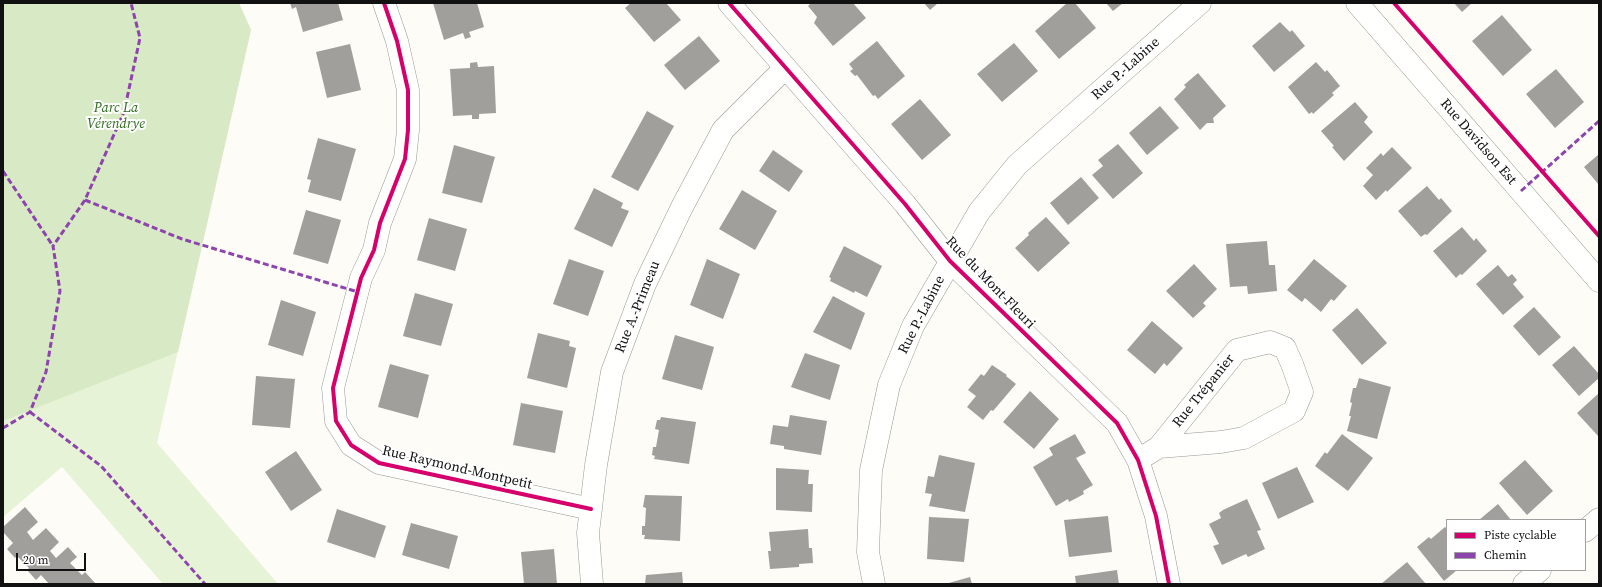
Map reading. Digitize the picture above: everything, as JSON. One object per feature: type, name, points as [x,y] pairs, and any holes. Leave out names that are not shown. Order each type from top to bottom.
[{"type":"street","name":"Rue Raymond-Montpetit","points":[[384,3],[408,90],[408,130],[405,159],[380,223],[374,250],[361,278],[333,388],[336,421],[351,445],[378,463],[591,509]]},
{"type":"street","name":"Rue du Mont-Fleuri","points":[[729,3],[905,204],[950,261],[1117,423],[1138,460],[1156,516],[1169,584]]},
{"type":"street","name":"Rue P.-Labine","points":[[874,584],[868,552],[871,470],[888,386],[913,326],[979,212],[1017,165],[1200,3]]},
{"type":"street","name":"Rue Davidson Est","points":[[1357,3],[1599,281]]},
{"type":"street","name":"Rue A.-Primeau","points":[[592,584],[588,533],[612,372],[645,284],[682,207],[723,130],[785,68]]},
{"type":"street","name":"Rue Trépanier","points":[[1138,460],[1159,448],[1237,350],[1270,342],[1285,348],[1302,392],[1294,411],[1244,438],[1221,442],[1159,448]]},
{"type":"street","points":[[1586,530],[1599,519]]},
{"type":"street","points":[[1524,584],[1539,571]]},
{"type":"green space","name":"Parc La Vérendrye","points":[[3,3],[239,3],[251,30],[157,443],[278,584],[163,584],[62,467],[3,517]]},
{"type":"green space","name":"Parc La Vérendrye","points":[[3,3],[239,3],[251,30],[178,352],[3,421]]},
{"type":"building","points":[[290,3],[338,3],[343,20],[303,32],[296,7],[292,9]]},
{"type":"building","points":[[433,3],[477,3],[484,27],[469,32],[471,37],[465,39],[463,33],[444,40]]},
{"type":"building","points":[[631,3],[666,3],[681,20],[654,42],[625,8]]},
{"type":"building","points":[[811,3],[853,3],[866,18],[833,46],[814,23],[817,17],[808,6]]},
{"type":"building","points":[[924,3],[938,3],[930,10]]},
{"type":"building","points":[[1067,3],[1075,3],[1096,28],[1059,59],[1035,31]]},
{"type":"building","points":[[1106,3],[1123,3],[1113,11]]},
{"type":"building","points":[[1454,3],[1472,3],[1462,12]]},
{"type":"building","points":[[1502,15],[1532,50],[1503,76],[1472,41]]},
{"type":"building","points":[[1280,22],[1290,32],[1292,30],[1305,46],[1274,72],[1252,46]]},
{"type":"building","points":[[699,36],[720,61],[685,90],[664,65]]},
{"type":"building","points":[[877,41],[905,76],[878,99],[875,95],[873,96],[857,75],[855,76],[850,71],[853,69],[849,64]]},
{"type":"building","points":[[1014,43],[1038,71],[1002,102],[977,74]]},
{"type":"building","points":[[350,44],[361,90],[327,98],[316,52]]},
{"type":"building","points":[[477,62],[478,67],[494,66],[496,113],[479,114],[479,119],[472,119],[472,115],[453,116],[450,69],[470,68],[470,63]]},
{"type":"building","points":[[1316,62],[1325,72],[1327,70],[1340,86],[1332,93],[1334,95],[1313,114],[1312,112],[1309,114],[1288,87]]},
{"type":"building","points":[[1556,69],[1584,102],[1555,128],[1526,94]]},
{"type":"building","points":[[1198,73],[1226,106],[1213,118],[1214,123],[1207,123],[1200,130],[1174,99],[1186,87],[1184,85]]},
{"type":"building","points":[[920,99],[951,135],[922,160],[891,124]]},
{"type":"building","points":[[1355,102],[1368,117],[1364,122],[1373,132],[1344,161],[1321,131]]},
{"type":"building","points":[[1160,106],[1179,128],[1147,155],[1129,133]]},
{"type":"building","points":[[647,111],[674,126],[638,191],[611,177]]},
{"type":"building","points":[[318,138],[356,149],[341,201],[308,192],[311,180],[307,179]]},
{"type":"building","points":[[1118,144],[1143,173],[1113,199],[1092,175],[1103,166],[1098,160]]},
{"type":"building","points":[[454,145],[495,157],[482,203],[442,193]]},
{"type":"building","points":[[1392,147],[1412,168],[1387,192],[1386,190],[1376,200],[1363,186],[1373,175],[1366,168],[1381,153],[1383,156]]},
{"type":"building","points":[[773,150],[803,171],[789,192],[759,171]]},
{"type":"building","points":[[1599,154],[1599,185],[1584,167]]},
{"type":"building","points":[[1081,177],[1099,198],[1068,225],[1050,203]]},
{"type":"building","points":[[1427,186],[1439,200],[1441,198],[1452,211],[1427,235],[1425,234],[1421,237],[1398,211]]},
{"type":"building","points":[[594,188],[623,203],[621,208],[629,211],[612,247],[574,229]]},
{"type":"building","points":[[742,190],[777,211],[755,250],[719,229]]},
{"type":"building","points":[[306,210],[341,220],[328,264],[293,254]]},
{"type":"building","points":[[1046,217],[1070,243],[1038,272],[1015,248],[1029,235],[1028,233]]},
{"type":"building","points":[[429,218],[467,229],[455,271],[417,260]]},
{"type":"building","points":[[1462,227],[1474,241],[1476,238],[1487,251],[1462,275],[1460,274],[1456,278],[1433,251]]},
{"type":"building","points":[[1267,241],[1269,265],[1275,265],[1277,291],[1248,294],[1247,286],[1230,287],[1226,244]]},
{"type":"building","points":[[844,246],[882,266],[867,297],[855,291],[854,293],[830,281],[831,278],[829,277]]},
{"type":"building","points":[[569,259],[604,271],[588,316],[553,304]]},
{"type":"building","points":[[707,259],[740,274],[723,319],[690,305]]},
{"type":"building","points":[[1314,259],[1347,286],[1334,301],[1331,299],[1321,312],[1305,298],[1302,302],[1287,290]]},
{"type":"building","points":[[1194,264],[1217,289],[1203,303],[1206,306],[1193,318],[1166,291]]},
{"type":"building","points":[[1498,265],[1508,277],[1512,274],[1517,280],[1513,284],[1524,297],[1503,315],[1476,284]]},
{"type":"building","points":[[415,293],[453,304],[441,346],[403,336]]},
{"type":"building","points":[[833,296],[865,313],[851,350],[813,332]]},
{"type":"building","points":[[281,300],[316,312],[303,356],[268,345]]},
{"type":"building","points":[[1534,307],[1561,337],[1539,356],[1513,326]]},
{"type":"building","points":[[1357,308],[1387,343],[1362,365],[1332,330]]},
{"type":"building","points":[[1152,321],[1183,348],[1167,366],[1164,363],[1155,374],[1127,350]]},
{"type":"building","points":[[538,333],[570,341],[569,346],[576,348],[567,388],[527,378]]},
{"type":"building","points":[[675,335],[714,347],[702,390],[662,379]]},
{"type":"building","points":[[1574,346],[1599,374],[1599,378],[1579,396],[1552,365]]},
{"type":"building","points":[[805,353],[840,365],[830,400],[791,387]]},
{"type":"building","points":[[390,364],[429,375],[418,418],[378,407]]},
{"type":"building","points":[[992,365],[1007,375],[1006,376],[1016,384],[993,411],[991,410],[983,420],[967,407],[976,396],[968,390],[981,374],[984,376]]},
{"type":"building","points":[[256,376],[295,379],[290,428],[252,425]]},
{"type":"building","points":[[1359,378],[1391,387],[1377,439],[1347,431],[1351,416],[1349,416],[1353,388],[1356,388]]},
{"type":"building","points":[[1030,391],[1059,419],[1034,449],[1003,422]]},
{"type":"building","points":[[1599,393],[1599,437],[1577,413]]},
{"type":"building","points":[[521,403],[563,411],[555,453],[513,445]]},
{"type":"building","points":[[790,415],[827,421],[821,455],[784,449],[784,446],[770,444],[773,425],[788,427]]},
{"type":"building","points":[[661,417],[696,422],[689,464],[654,459],[655,456],[652,455],[653,447],[656,447],[659,430],[655,429],[657,420],[660,420]]},
{"type":"building","points":[[1075,434],[1086,453],[1076,458],[1093,485],[1083,491],[1084,494],[1069,502],[1068,499],[1056,506],[1033,467],[1053,455],[1049,448]]},
{"type":"building","points":[[1342,434],[1373,458],[1348,491],[1315,466],[1325,452],[1327,454]]},
{"type":"building","points":[[296,451],[322,490],[291,511],[265,472]]},
{"type":"building","points":[[939,455],[975,463],[965,512],[929,506],[932,494],[925,493],[928,476],[934,477]]},
{"type":"building","points":[[1525,460],[1553,491],[1527,515],[1499,483]]},
{"type":"building","points":[[1297,467],[1314,502],[1278,519],[1262,483]]},
{"type":"building","points":[[776,468],[809,470],[808,484],[813,484],[812,512],[776,510]]},
{"type":"building","points":[[645,495],[682,496],[680,541],[644,539],[645,535],[642,535],[642,526],[645,526],[646,508],[643,507]]},
{"type":"building","points":[[1247,499],[1261,530],[1257,531],[1265,549],[1248,557],[1246,554],[1222,565],[1213,546],[1219,544],[1209,524],[1221,518],[1219,513],[1223,510]]},
{"type":"building","points":[[1498,504],[1510,519],[1480,519]]},
{"type":"building","points":[[25,507],[38,522],[27,532],[33,540],[46,528],[59,542],[50,551],[56,558],[68,547],[77,557],[70,563],[82,575],[85,572],[96,584],[49,584],[41,575],[36,580],[27,570],[29,568],[17,556],[15,558],[7,549],[13,543],[3,532],[3,527]]},
{"type":"building","points":[[337,509],[386,526],[375,558],[327,542]]},
{"type":"building","points":[[1108,516],[1112,552],[1069,557],[1064,520]]},
{"type":"building","points":[[929,517],[969,519],[964,562],[927,559]]},
{"type":"building","points":[[411,523],[458,536],[449,569],[402,555]]},
{"type":"building","points":[[1445,527],[1446,528],[1446,571],[1456,571],[1444,581],[1417,547],[1429,537],[1431,539]]},
{"type":"building","points":[[808,529],[809,548],[812,548],[813,563],[799,564],[799,567],[770,569],[768,551],[771,551],[769,532]]},
{"type":"building","points":[[554,549],[557,584],[524,584],[521,552]]},
{"type":"building","points":[[1407,562],[1426,584],[1381,584]]},
{"type":"building","points":[[1117,570],[1119,584],[1076,584],[1075,576]]},
{"type":"building","points":[[682,572],[683,584],[645,584],[646,575]]},
{"type":"building","points":[[970,577],[972,584],[945,584]]},
{"type":"marked path","points":[[3,428],[30,412],[46,372],[60,291],[53,246],[85,200],[124,112],[140,38],[131,3]]},
{"type":"marked path","points":[[1521,191],[1599,121]]},
{"type":"marked path","points":[[3,171],[53,246]]},
{"type":"marked path","points":[[85,200],[182,239],[358,292]]},
{"type":"marked path","points":[[30,412],[101,466],[205,584]]},
{"type":"cycle path","points":[[384,3],[397,41],[408,90],[408,130],[405,159],[380,223],[374,250],[361,278],[333,388],[336,421],[351,445],[379,463],[591,509]]},
{"type":"cycle path","points":[[729,3],[905,204],[950,261],[1117,423],[1138,460],[1156,516],[1169,584]]},
{"type":"cycle path","points":[[1394,3],[1599,236]]}]
